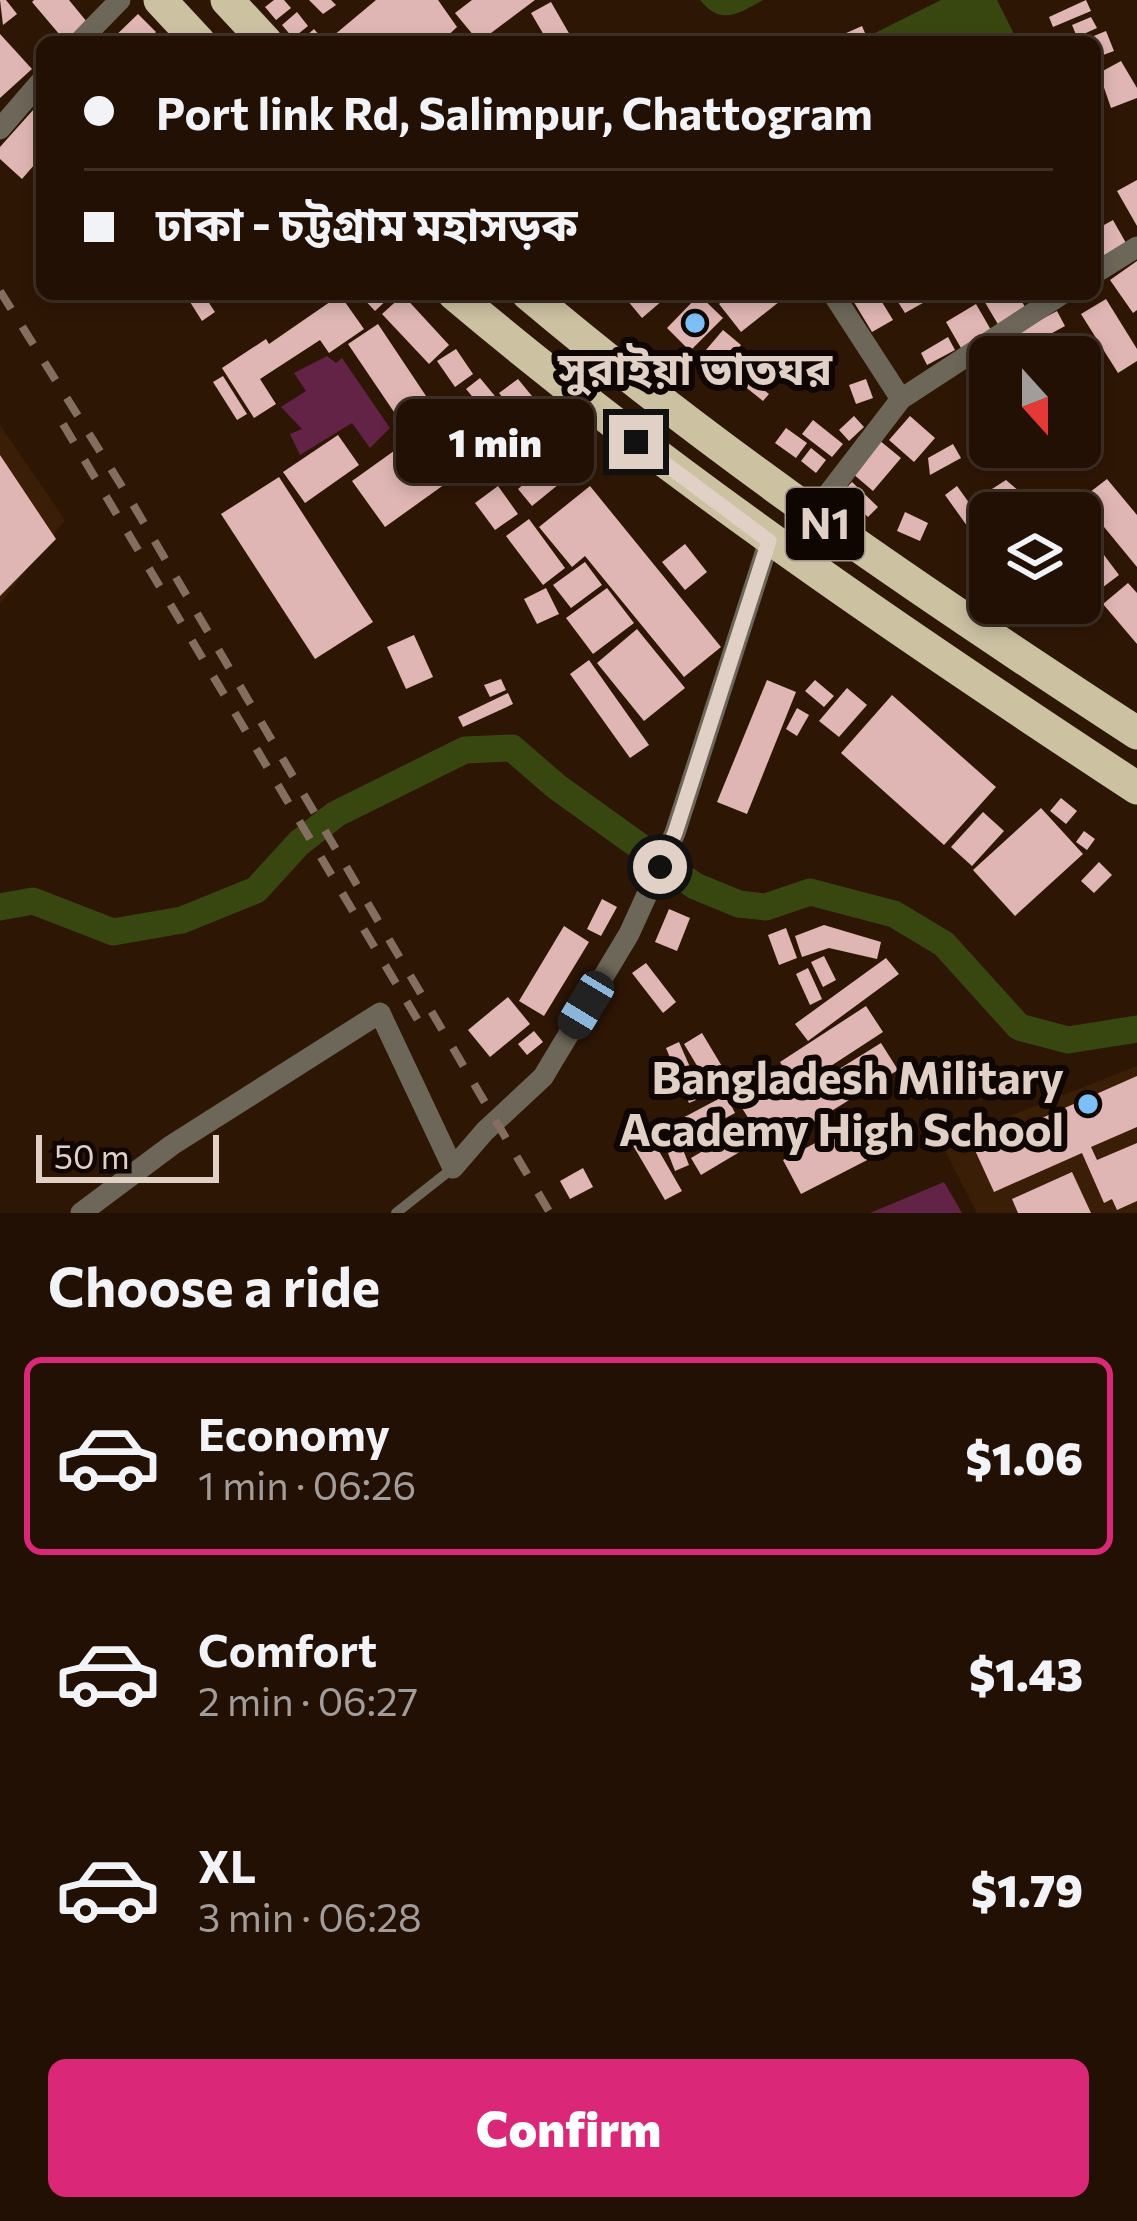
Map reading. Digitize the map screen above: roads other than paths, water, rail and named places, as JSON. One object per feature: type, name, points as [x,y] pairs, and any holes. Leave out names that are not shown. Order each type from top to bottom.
[{"type":"highway","points":[[160,0],[193,36]]},
{"type":"highway","points":[[227,0],[260,36]]},
{"type":"highway","name":"N1","points":[[461,300],[636,442],[769,541],[1137,788]]},
{"type":"highway","name":"N1","points":[[535,300],[812,514],[1137,733]]},
{"type":"street","points":[[85,36],[120,0]]},
{"type":"street","points":[[0,129],[36,87]]},
{"type":"street","points":[[1101,269],[1137,247]]},
{"type":"street","points":[[837,300],[902,399]]},
{"type":"street","points":[[812,514],[902,399],[1053,300]]},
{"type":"street","points":[[81,1213],[172,1144],[380,1013],[453,1168],[543,1077],[629,934],[675,833],[769,541]]},
{"type":"lane","points":[[396,1213],[453,1168]]},
{"type":"waterway","points":[[0,907],[33,901],[113,932],[182,920],[256,890],[299,843],[336,814],[465,750],[512,748],[557,787],[695,886],[739,904],[766,907],[810,892],[894,914],[944,944],[1019,1027],[1068,1040],[1137,1029]]},
{"type":"railway","points":[[0,291],[131,501],[550,1213]]},
{"type":"railway","points":[[63,424],[419,1022]]},
{"type":"place","name":"সুরাইয়া ভাতঘর","points":[[695,323]]},
{"type":"place","name":"Bangladesh Military Academy High School","points":[[1088,1104]]}]
